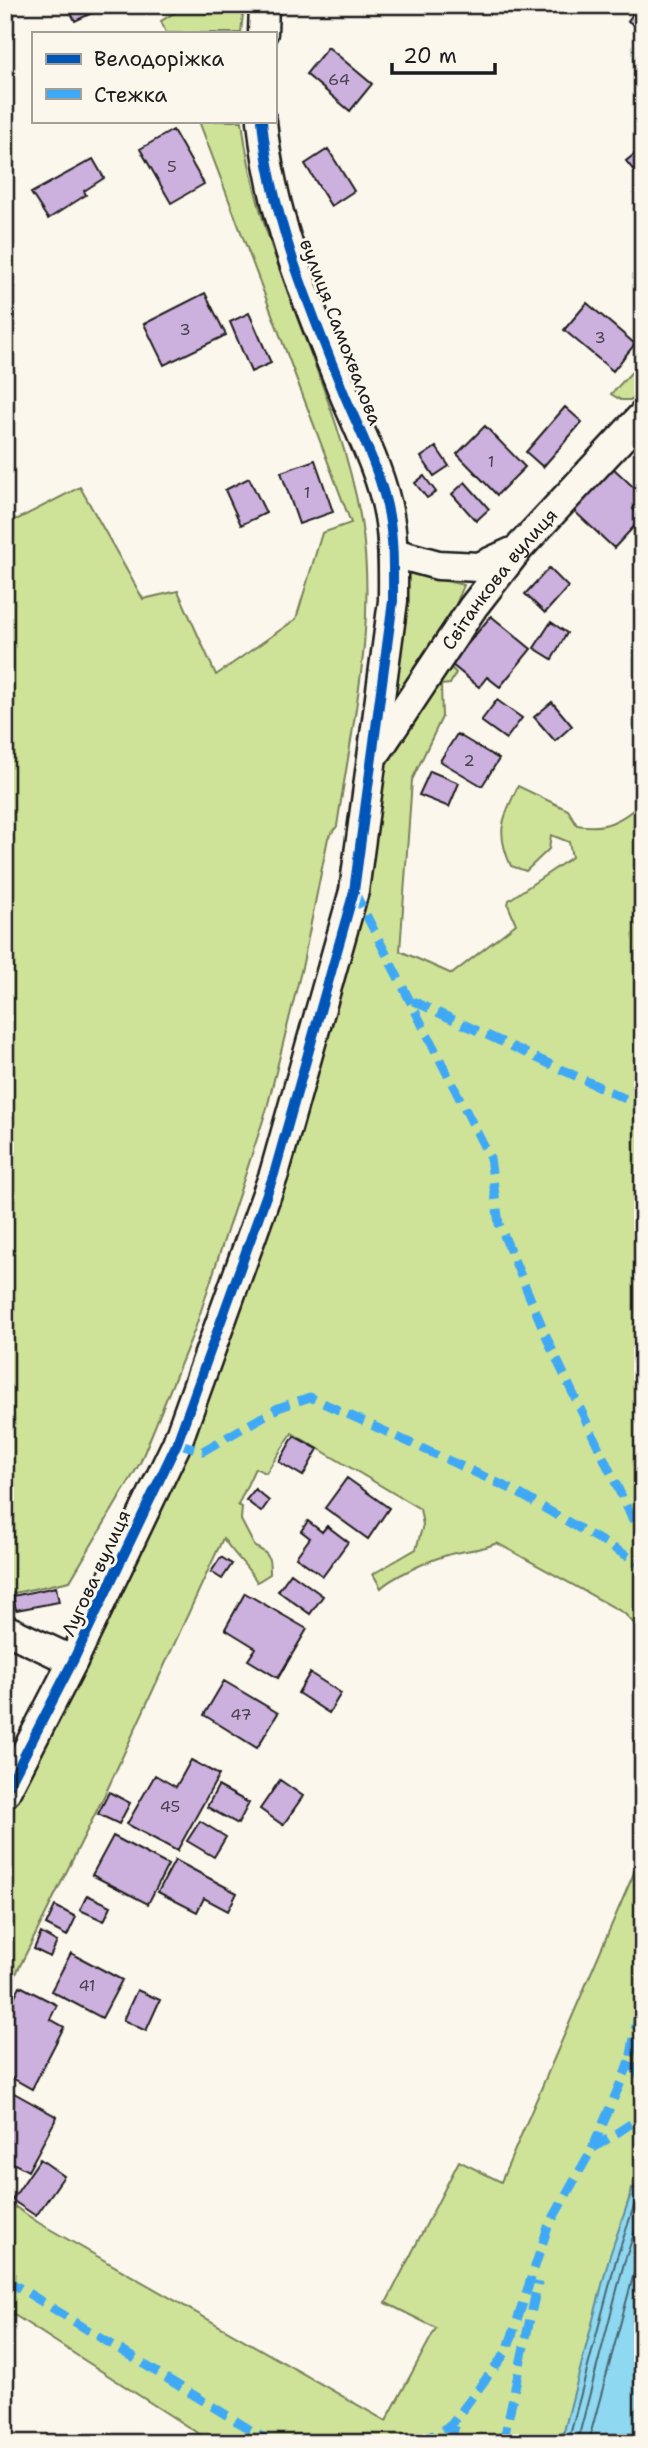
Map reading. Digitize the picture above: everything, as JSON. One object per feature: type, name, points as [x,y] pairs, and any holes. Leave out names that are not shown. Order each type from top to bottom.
[{"type":"street","points":[[263,32],[264,5]]},
{"type":"street","name":"вулиця Самохвалова","points":[[262,122],[266,163],[277,213],[317,326],[376,471],[389,514],[394,553],[393,601],[374,756]]},
{"type":"street","name":"Світанкова вулиця","points":[[374,756],[472,607],[519,548],[643,415]]},
{"type":"street","points":[[394,553],[438,565],[479,567],[519,548]]},
{"type":"street","name":"Лугова вулиця","points":[[5,1793],[73,1661],[177,1443],[207,1364],[274,1174],[354,891],[374,756]]},
{"type":"street","points":[[5,1629],[73,1661]]},
{"type":"green space","points":[[188,5],[244,5],[241,32],[166,32],[161,21]]},
{"type":"green space","points":[[199,122],[242,122],[264,223],[335,420],[350,470],[361,521],[367,597],[356,712],[337,826],[328,838],[303,963],[267,1108],[195,1329],[140,1463],[70,1581],[5,1595],[5,518],[18,519],[80,487],[143,599],[178,591],[216,675],[296,619],[322,533],[351,523]]},
{"type":"green space","points":[[643,360],[643,391],[634,400],[621,400],[611,394]]},
{"type":"green space","points":[[401,571],[464,585],[439,645],[479,616],[482,620],[448,664],[456,673],[450,684],[441,685],[442,717],[412,780],[400,951],[452,974],[516,924],[508,905],[509,900],[572,857],[569,842],[551,835],[549,849],[526,871],[511,866],[502,834],[508,807],[518,786],[568,810],[577,825],[604,825],[627,814],[643,802],[643,1633],[624,1613],[497,1543],[437,1558],[402,1574],[381,1588],[373,1574],[416,1549],[423,1525],[420,1509],[292,1433],[266,1473],[255,1468],[238,1505],[242,1507],[241,1520],[255,1547],[268,1557],[270,1574],[257,1582],[223,1538],[108,1788],[5,1996],[5,1821],[89,1656],[290,1151]]},
{"type":"green space","points":[[643,1852],[643,2188],[632,2188],[561,2443],[213,2443],[5,2309],[5,2200],[39,2223],[386,2421],[436,2328],[386,2303],[459,2161],[501,2182]]},
{"type":"water","points":[[633,2188],[643,2188],[643,2443],[561,2443],[609,2258]]},
{"type":"building","points":[[67,5],[109,5],[75,21]]},
{"type":"building","points":[[639,5],[643,5],[643,31],[628,21]]},
{"type":"building","points":[[328,47],[372,84],[350,111],[306,74]]},
{"type":"building","points":[[173,130],[204,184],[171,203],[140,149]]},
{"type":"building","points":[[643,147],[643,182],[626,161]]},
{"type":"building","points":[[328,149],[354,191],[331,206],[305,164]]},
{"type":"building","points":[[93,159],[104,178],[84,191],[86,195],[48,219],[31,193]]},
{"type":"building","points":[[205,293],[226,335],[164,365],[144,324]]},
{"type":"building","points":[[587,303],[635,344],[613,371],[564,330]]},
{"type":"building","points":[[249,313],[271,363],[251,372],[230,322]]},
{"type":"building","points":[[565,407],[582,422],[543,467],[526,452]]},
{"type":"building","points":[[485,426],[525,467],[497,495],[457,454]]},
{"type":"building","points":[[436,447],[449,466],[434,476],[421,457]]},
{"type":"building","points":[[315,460],[333,512],[299,524],[281,472]]},
{"type":"building","points":[[612,467],[643,496],[633,509],[642,518],[614,548],[572,509]]},
{"type":"building","points":[[424,476],[436,492],[427,498],[415,483]]},
{"type":"building","points":[[249,478],[266,513],[241,525],[225,490]]},
{"type":"building","points":[[465,482],[489,509],[476,521],[452,494]]},
{"type":"building","points":[[549,568],[568,587],[545,613],[525,594]]},
{"type":"building","points":[[491,616],[531,649],[500,687],[487,677],[479,687],[451,664]]},
{"type":"building","points":[[551,622],[567,633],[552,659],[534,648]]},
{"type":"building","points":[[497,700],[522,718],[506,739],[481,721]]},
{"type":"building","points":[[552,702],[572,726],[555,741],[534,717]]},
{"type":"building","points":[[457,734],[499,759],[482,786],[440,761]]},
{"type":"building","points":[[430,771],[459,783],[449,807],[419,795]]},
{"type":"building","points":[[294,1436],[318,1449],[303,1476],[279,1462]]},
{"type":"building","points":[[347,1478],[389,1508],[368,1539],[325,1508]]},
{"type":"building","points":[[255,1489],[269,1501],[261,1512],[246,1500]]},
{"type":"building","points":[[308,1521],[322,1532],[327,1526],[348,1542],[323,1576],[296,1557],[310,1538],[301,1531]]},
{"type":"building","points":[[221,1557],[232,1564],[222,1579],[211,1572]]},
{"type":"building","points":[[291,1573],[323,1596],[310,1614],[278,1591]]},
{"type":"building","points":[[56,1587],[59,1602],[16,1610],[13,1596]]},
{"type":"building","points":[[245,1593],[307,1629],[278,1678],[248,1660],[256,1648],[225,1629]]},
{"type":"building","points":[[310,1673],[341,1693],[329,1713],[298,1693]]},
{"type":"building","points":[[224,1681],[278,1713],[257,1748],[204,1715]]},
{"type":"building","points":[[191,1760],[219,1775],[177,1851],[127,1824],[155,1775],[176,1787]]},
{"type":"building","points":[[280,1780],[303,1796],[283,1825],[260,1809]]},
{"type":"building","points":[[218,1786],[249,1803],[238,1824],[207,1807]]},
{"type":"building","points":[[109,1792],[130,1803],[119,1824],[98,1814]]},
{"type":"building","points":[[200,1821],[226,1837],[214,1857],[187,1841]]},
{"type":"building","points":[[113,1836],[168,1865],[148,1904],[92,1875]]},
{"type":"building","points":[[175,1860],[237,1893],[228,1911],[204,1898],[197,1912],[158,1892]]},
{"type":"building","points":[[87,1895],[111,1906],[104,1921],[80,1910]]},
{"type":"building","points":[[55,1906],[76,1917],[67,1936],[46,1925]]},
{"type":"building","points":[[41,1933],[57,1942],[50,1957],[34,1949]]},
{"type":"building","points":[[71,1953],[122,1980],[102,2018],[51,1991]]},
{"type":"building","points":[[20,1986],[57,2005],[50,2019],[64,2027],[32,2089],[5,2074],[5,2028],[11,2017],[7,2011]]},
{"type":"building","points":[[137,1990],[160,2000],[146,2031],[123,2020]]},
{"type":"building","points":[[5,2088],[57,2117],[28,2171],[5,2159]]},
{"type":"building","points":[[40,2159],[64,2176],[36,2216],[12,2200]]},
{"type":"marked path","points":[[354,891],[490,1158],[499,1224],[550,1345],[643,1541]]},
{"type":"marked path","points":[[413,1001],[643,1107]]},
{"type":"marked path","points":[[177,1443],[203,1451],[278,1408],[310,1397],[511,1489],[643,1565]]},
{"type":"marked path","points":[[643,1985],[630,2061],[643,2080]]},
{"type":"marked path","points":[[592,2149],[630,2061]]},
{"type":"marked path","points":[[419,2443],[451,2425],[507,2351],[548,2227],[592,2149],[643,2116]]},
{"type":"marked path","points":[[5,2279],[272,2443]]},
{"type":"marked path","points":[[503,2443],[538,2282]]},
{"type":"marked path","points":[[450,2443],[457,2420]]},
{"type":"cycle path","points":[[5,1793],[73,1661],[177,1443],[274,1174],[354,891],[393,601],[391,527],[376,470],[293,261],[274,192],[262,122]]}]
